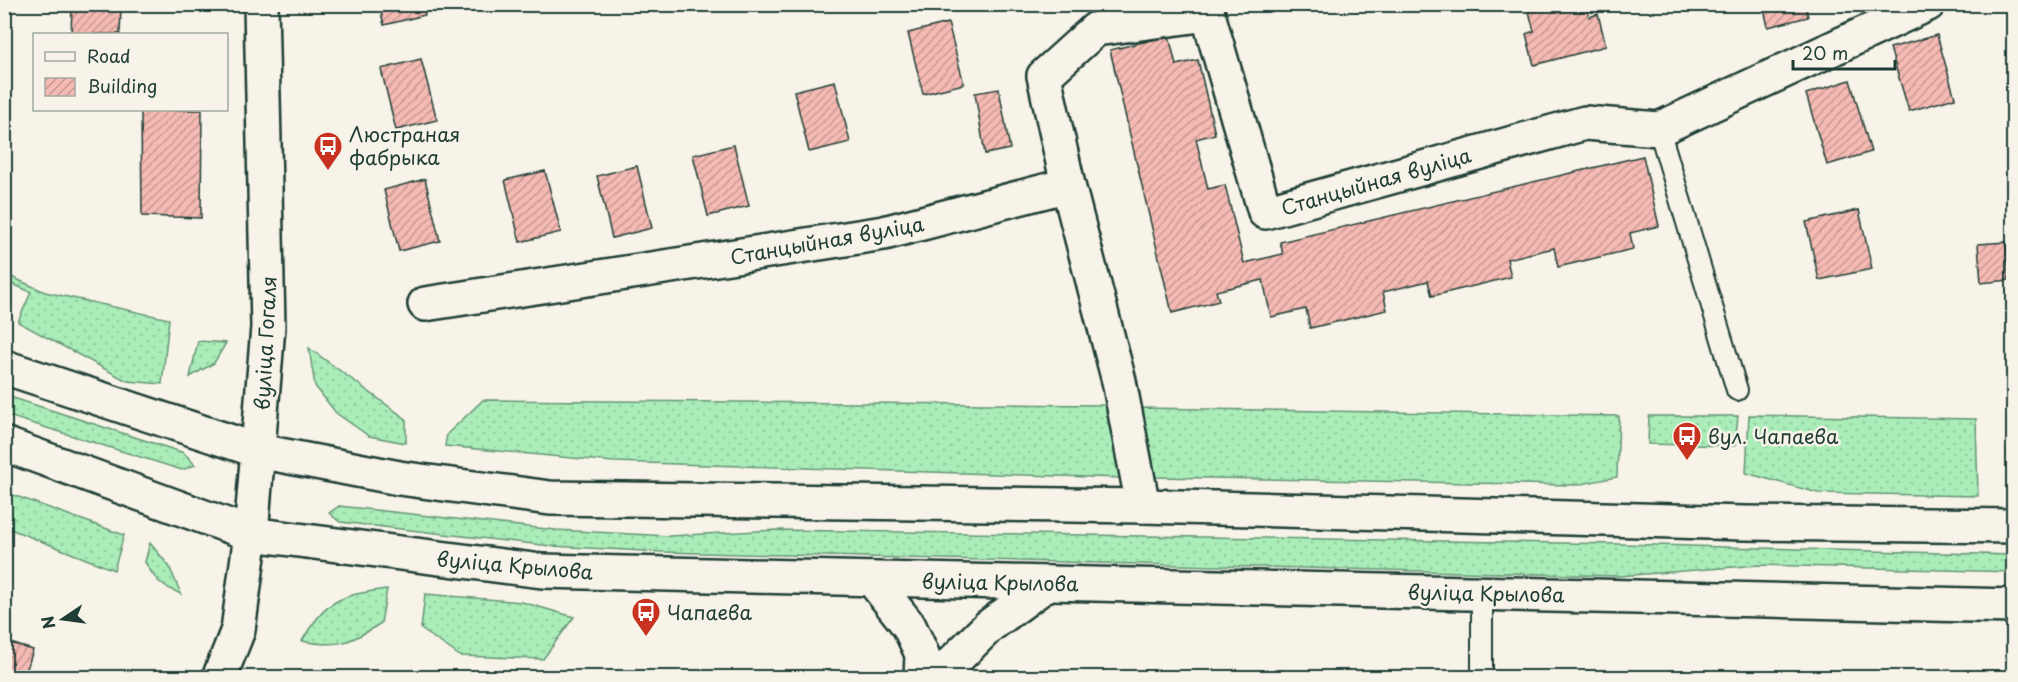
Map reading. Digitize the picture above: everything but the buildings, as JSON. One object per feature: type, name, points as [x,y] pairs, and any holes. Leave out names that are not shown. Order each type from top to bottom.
[{"type":"main road","name":"вуліца Гогаля","points":[[219,678],[238,630],[259,451],[269,284],[261,4]]},
{"type":"main road","name":"Станцыйная вуліца","points":[[425,304],[884,233],[1068,185],[1044,76],[1096,29],[1209,9],[1265,212],[1585,123],[1659,129],[1928,4]]},
{"type":"main road","points":[[1068,185],[1119,381],[1143,506]]},
{"type":"main road","points":[[4,367],[259,451],[399,477],[550,498],[1143,506],[1744,523],[2013,526]]},
{"type":"main road","name":"вуліца Крылова","points":[[4,444],[251,534],[542,572],[2013,606]]},
{"type":"main road","points":[[872,579],[909,626],[922,654],[921,678]]},
{"type":"main road","points":[[938,678],[989,626],[1048,583]]},
{"type":"lane","points":[[1659,129],[1737,390]]},
{"type":"lane","points":[[1482,593],[1482,678]]},
{"type":"green space","points":[[5,274],[45,292],[169,319],[162,384],[127,381],[18,322],[31,292],[5,281]]},
{"type":"green space","points":[[198,341],[226,343],[214,363],[190,377]]},
{"type":"green space","points":[[309,348],[406,419],[406,443],[369,436],[336,413],[315,386]]},
{"type":"green space","points":[[4,395],[184,453],[195,465],[182,470],[5,415]]},
{"type":"green space","points":[[483,400],[1108,405],[1122,478],[614,462],[445,446],[447,434]]},
{"type":"green space","points":[[1141,408],[1619,416],[1617,477],[1576,485],[1155,477]]},
{"type":"green space","points":[[1749,415],[1976,419],[1978,496],[1818,493],[1746,473]]},
{"type":"green space","points":[[1649,416],[1738,416],[1735,446],[1648,444]]},
{"type":"green space","points":[[5,492],[124,535],[114,570],[5,527]]},
{"type":"green space","points":[[339,506],[556,530],[669,536],[777,530],[1621,544],[2013,555],[2014,572],[1759,565],[1620,576],[663,552],[551,546],[340,522],[329,513]]},
{"type":"green space","points":[[150,543],[169,566],[181,594],[159,582],[145,562]]},
{"type":"green space","points":[[387,589],[381,623],[370,630],[335,644],[302,641],[319,616],[336,601]]},
{"type":"green space","points":[[425,594],[522,602],[574,617],[543,659],[460,656],[421,629]]},
{"type":"place","name":"Люстраная фабрыка","points":[[328,172]]},
{"type":"place","name":"вул. Чапаева","points":[[1687,462]]},
{"type":"place","name":"Чапаева","points":[[646,638]]}]
